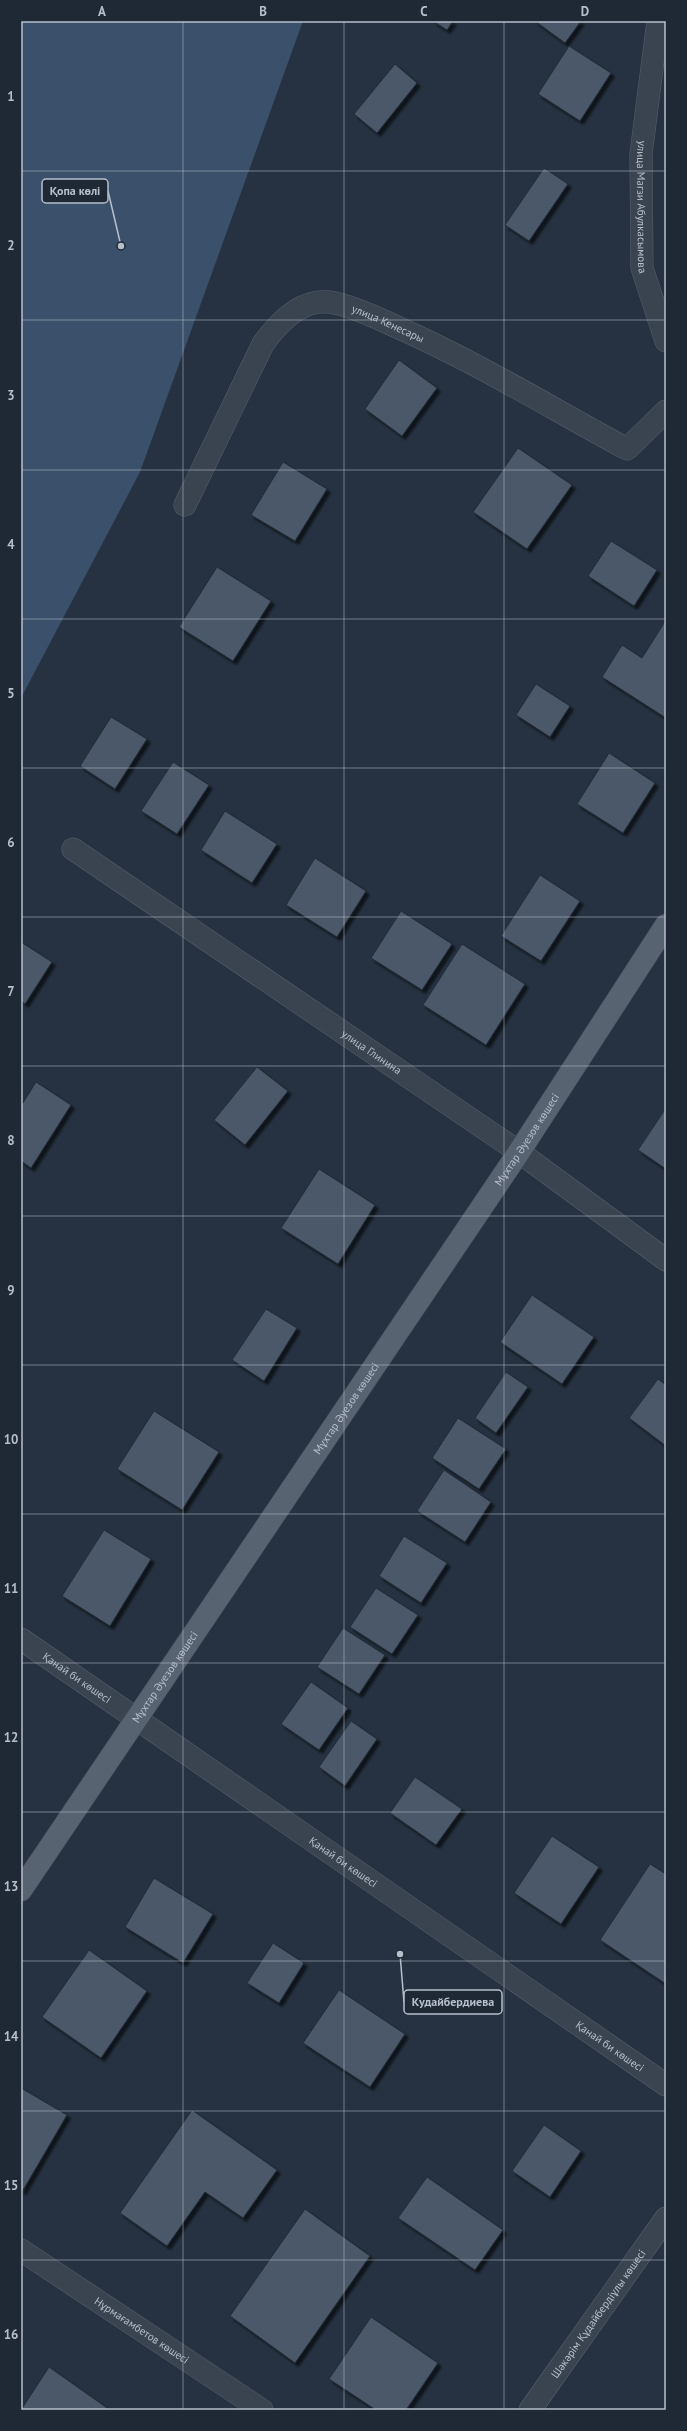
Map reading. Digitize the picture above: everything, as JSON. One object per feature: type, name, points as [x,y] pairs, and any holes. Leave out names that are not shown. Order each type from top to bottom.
[{"type":"main road","name":"Мұхтар Әуезов көшесі","points":[[21,1890],[519,1152],[666,925]]},
{"type":"street","name":"улица Магзи Абулкасымова","points":[[658,21],[641,154],[642,268],[666,341]]},
{"type":"street","name":"улица Кенесары","points":[[185,505],[263,344],[275,328],[289,315],[308,304],[329,302],[374,317],[415,335],[627,449],[666,411]]},
{"type":"street","name":"улица Глинина","points":[[73,849],[519,1152],[666,1260]]},
{"type":"street","name":"Қанай би көшесі","points":[[21,1639],[138,1718],[666,2085]]},
{"type":"street","name":"Шәкәрім Құдайбердіұлы көшесі","points":[[530,2410],[666,2218]]},
{"type":"street","name":"Нұрмағамбетов көшесі","points":[[21,2250],[262,2410]]},
{"type":"water","points":[[21,21],[303,21],[140,472],[21,698]]},
{"type":"building","points":[[433,21],[453,21],[447,30]]},
{"type":"building","points":[[535,21],[581,21],[565,43]]},
{"type":"building","points":[[569,46],[611,73],[580,121],[538,94]]},
{"type":"building","points":[[395,64],[417,83],[377,133],[354,114]]},
{"type":"building","points":[[544,168],[568,184],[529,241],[505,225]]},
{"type":"building","points":[[399,360],[437,388],[402,436],[365,409]]},
{"type":"building","points":[[518,448],[572,485],[527,549],[473,512]]},
{"type":"building","points":[[283,462],[327,489],[295,541],[251,515]]},
{"type":"building","points":[[611,541],[657,570],[634,606],[588,576]]},
{"type":"building","points":[[217,567],[271,601],[233,661],[179,627]]},
{"type":"building","points":[[666,620],[666,718],[602,677],[622,645],[642,658]]},
{"type":"building","points":[[536,684],[570,706],[550,737],[516,715]]},
{"type":"building","points":[[111,717],[147,739],[115,789],[80,766]]},
{"type":"building","points":[[609,753],[655,783],[623,833],[577,804]]},
{"type":"building","points":[[173,762],[209,785],[177,834],[141,811]]},
{"type":"building","points":[[225,811],[277,844],[252,883],[201,850]]},
{"type":"building","points":[[315,858],[366,891],[337,937],[286,905]]},
{"type":"building","points":[[540,875],[580,901],[541,961],[501,936]]},
{"type":"building","points":[[401,911],[452,944],[422,990],[371,958]]},
{"type":"building","points":[[21,942],[52,962],[25,1004],[21,1001]]},
{"type":"building","points":[[462,944],[525,984],[486,1045],[423,1005]]},
{"type":"building","points":[[257,1067],[288,1091],[245,1145],[214,1120]]},
{"type":"building","points":[[36,1082],[71,1105],[31,1168],[21,1161],[21,1106]]},
{"type":"building","points":[[666,1108],[666,1169],[638,1150]]},
{"type":"building","points":[[319,1169],[375,1205],[338,1264],[281,1228]]},
{"type":"building","points":[[532,1295],[594,1337],[562,1384],[500,1342]]},
{"type":"building","points":[[266,1309],[297,1328],[264,1381],[232,1360]]},
{"type":"building","points":[[506,1372],[528,1387],[496,1433],[475,1418]]},
{"type":"building","points":[[658,1379],[666,1385],[666,1446],[629,1418]]},
{"type":"building","points":[[154,1411],[219,1452],[182,1510],[117,1469]]},
{"type":"building","points":[[458,1418],[506,1449],[479,1489],[432,1458]]},
{"type":"building","points":[[444,1470],[491,1502],[465,1542],[417,1511]]},
{"type":"building","points":[[104,1530],[151,1559],[110,1626],[62,1596]]},
{"type":"building","points":[[404,1536],[447,1563],[421,1603],[379,1576]]},
{"type":"building","points":[[376,1588],[418,1615],[392,1654],[350,1627]]},
{"type":"building","points":[[343,1628],[385,1655],[359,1694],[317,1667]]},
{"type":"building","points":[[311,1682],[348,1708],[319,1750],[281,1724]]},
{"type":"building","points":[[351,1721],[377,1739],[345,1786],[319,1767]]},
{"type":"building","points":[[415,1777],[462,1809],[436,1845],[390,1813]]},
{"type":"building","points":[[552,1836],[599,1867],[561,1924],[514,1893]]},
{"type":"building","points":[[650,1864],[666,1874],[666,1984],[600,1940]]},
{"type":"building","points":[[154,1878],[213,1914],[183,1963],[125,1927]]},
{"type":"building","points":[[273,1943],[304,1963],[279,2003],[247,1983]]},
{"type":"building","points":[[89,1950],[147,1991],[101,2058],[42,2017]]},
{"type":"building","points":[[339,1990],[405,2034],[370,2087],[303,2043]]},
{"type":"building","points":[[21,2088],[67,2115],[22,2192],[21,2191]]},
{"type":"building","points":[[192,2110],[277,2170],[243,2218],[205,2192],[167,2246],[120,2213]]},
{"type":"building","points":[[544,2125],[581,2151],[550,2197],[512,2171]]},
{"type":"building","points":[[427,2177],[503,2230],[475,2270],[398,2218]]},
{"type":"building","points":[[305,2209],[370,2256],[295,2363],[230,2316]]},
{"type":"building","points":[[371,2317],[438,2363],[406,2410],[376,2410],[329,2379]]},
{"type":"building","points":[[49,2367],[110,2410],[21,2410]]},
{"type":"place","name":"Қопа көлі","points":[[121,246]]},
{"type":"place","name":"Кудайбердиева","points":[[400,1954]]}]
